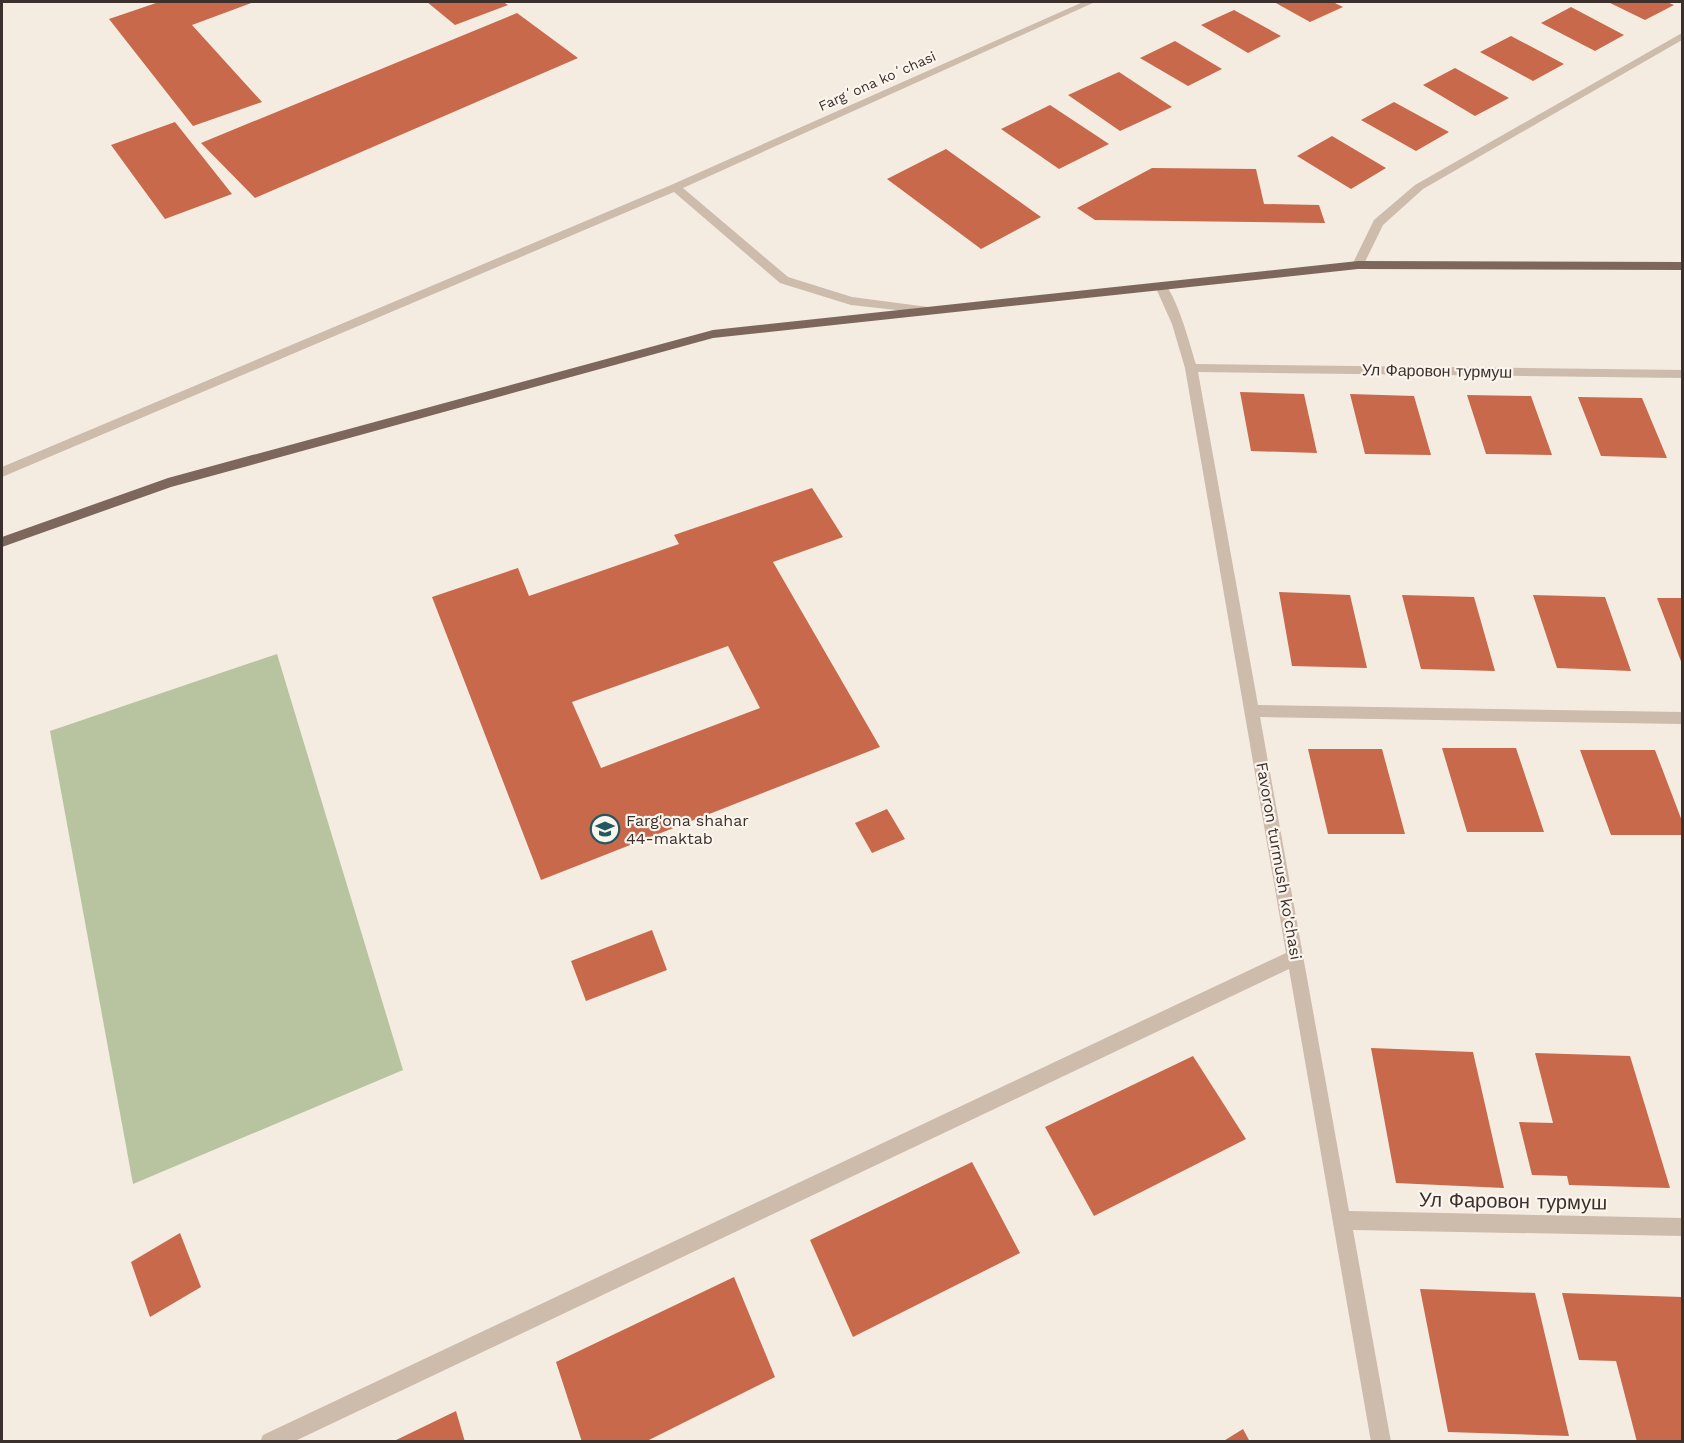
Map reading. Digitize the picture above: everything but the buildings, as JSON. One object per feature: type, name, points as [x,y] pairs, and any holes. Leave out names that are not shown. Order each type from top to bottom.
[{"type":"main road","points":[[2,542],[168,483],[712,334],[1358,265],[1683,266]]},
{"type":"street","name":"Fargʻona koʻchasi","points":[[2,472],[675,187],[1090,2]]},
{"type":"street","points":[[1358,265],[1377,223],[1419,187],[1683,36]]},
{"type":"street","points":[[675,187],[784,280],[851,301],[928,311]]},
{"type":"street","name":"Favoron turmush ko'chasi","points":[[1161,286],[1178,324],[1191,368],[1381,1442]]},
{"type":"street","name":"Ул Фаровон турмуш","points":[[1191,368],[1683,374]]},
{"type":"street","points":[[1252,711],[1683,717]]},
{"type":"street","points":[[270,1442],[1296,957]]},
{"type":"street","name":"Ул Фаровон турмуш","points":[[1342,1220],[1683,1227]]},
{"type":"green space","points":[[277,654],[403,1070],[133,1184],[50,731]]},
{"type":"place","name":"Farg'ona shahar 44-maktab","points":[[605,829]]}]
